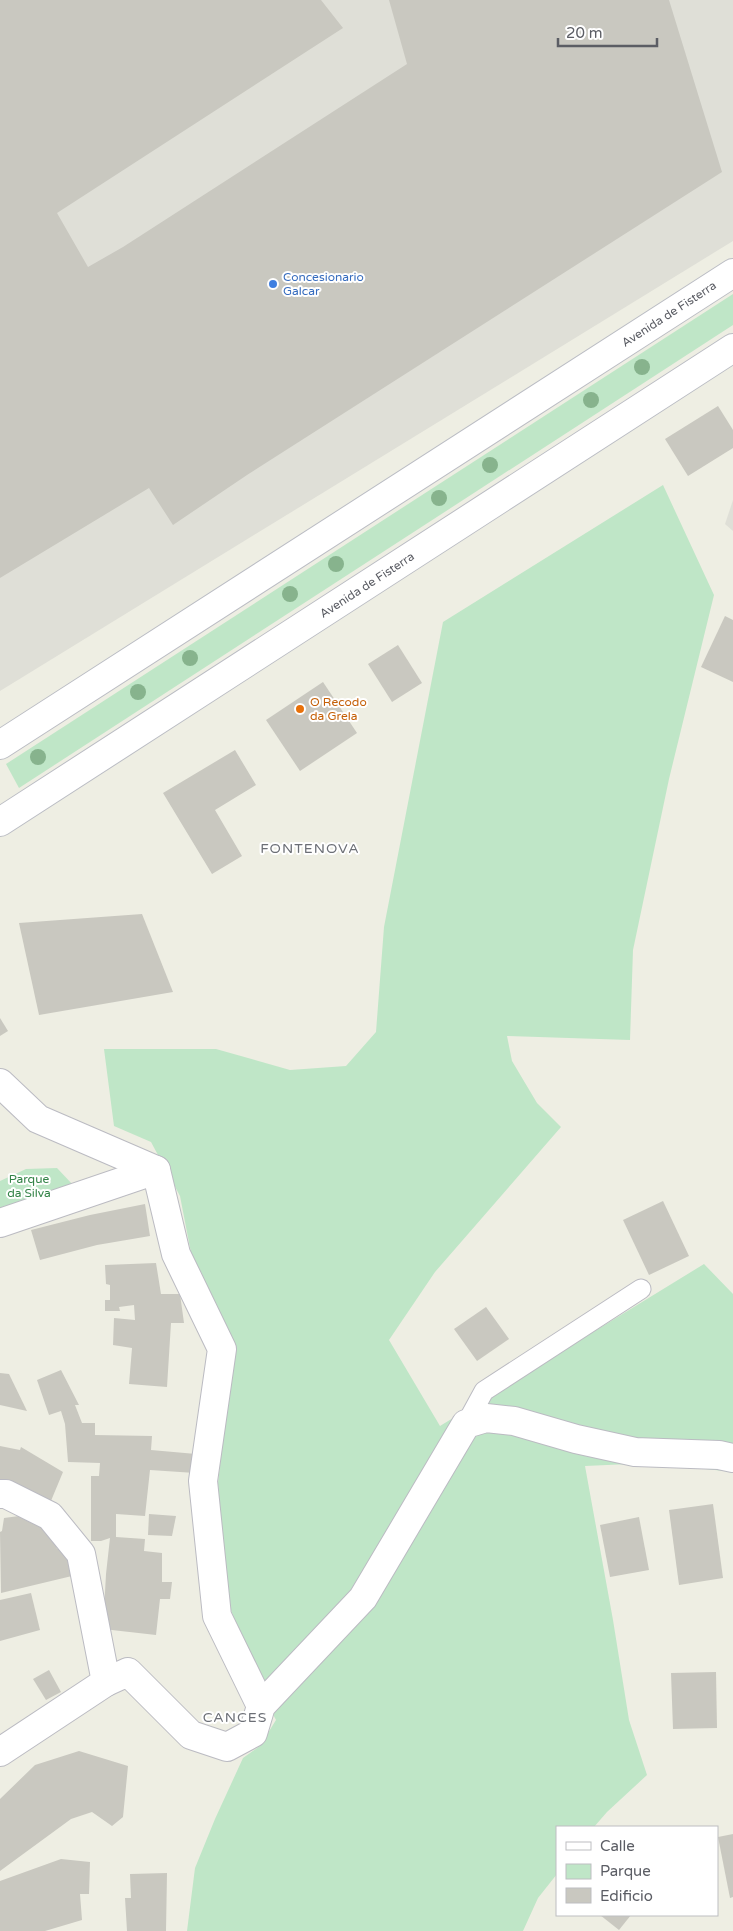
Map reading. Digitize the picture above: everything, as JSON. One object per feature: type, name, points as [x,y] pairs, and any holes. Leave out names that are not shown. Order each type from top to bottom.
[{"type":"street","name":"Avenida de Fisterra","points":[[0,745],[733,273]]},
{"type":"street","name":"Avenida de Fisterra","points":[[0,822],[733,348]]},
{"type":"street","points":[[0,1083],[38,1119],[156,1170]]},
{"type":"street","points":[[0,1223],[156,1170]]},
{"type":"street","points":[[156,1170],[176,1254],[222,1349],[202,1481],[217,1616],[261,1706]]},
{"type":"street","points":[[0,1752],[106,1682],[128,1672],[191,1735],[227,1746],[253,1733],[261,1706],[363,1598],[466,1424],[486,1418],[514,1421],[576,1439],[635,1452],[719,1455],[733,1458]]},
{"type":"street","points":[[0,1494],[6,1494],[50,1516],[81,1554],[106,1682]]},
{"type":"lane","points":[[466,1424],[484,1391],[641,1289]]},
{"type":"shaded area","name":"Concesionario Galcar","points":[[0,0],[733,0],[733,241],[0,691]]},
{"type":"shaded area","points":[[733,500],[733,531],[725,524]]},
{"type":"green space","points":[[733,294],[733,325],[19,788],[6,764]]},
{"type":"green space","points":[[663,485],[714,595],[669,779],[633,950],[630,1040],[507,1036],[512,1061],[537,1103],[561,1127],[435,1272],[389,1340],[440,1426],[704,1264],[733,1294],[733,1472],[651,1463],[585,1466],[629,1720],[647,1775],[607,1812],[595,1826],[556,1826],[556,1875],[538,1898],[523,1931],[187,1931],[195,1868],[215,1819],[243,1758],[260,1746],[276,1720],[257,1684],[223,1587],[218,1483],[232,1360],[192,1258],[180,1196],[151,1142],[114,1126],[104,1049],[216,1049],[290,1070],[346,1066],[376,1032],[384,927],[443,622]]},
{"type":"green space","name":"Parque da Silva","points":[[57,1168],[73,1185],[0,1216],[0,1181],[26,1169]]},
{"type":"building","name":"Concesionario Galcar","points":[[0,0],[321,0],[343,28],[57,213],[88,267],[123,247],[407,64],[389,0],[669,0],[722,172],[247,475],[173,525],[149,488],[0,578]]},
{"type":"building","points":[[718,406],[733,430],[733,448],[688,476],[665,439]]},
{"type":"building","points":[[725,616],[733,620],[733,682],[701,667]]},
{"type":"building","points":[[398,645],[422,683],[392,702],[368,664]]},
{"type":"building","points":[[323,682],[357,733],[300,771],[266,720]]},
{"type":"building","points":[[235,750],[256,785],[215,810],[242,856],[212,874],[163,793]]},
{"type":"building","points":[[142,914],[173,992],[39,1015],[19,923]]},
{"type":"building","points":[[0,1018],[8,1031],[0,1036]]},
{"type":"building","points":[[663,1201],[689,1256],[649,1275],[623,1220]]},
{"type":"building","points":[[145,1204],[150,1236],[97,1245],[40,1260],[31,1230],[90,1215]]},
{"type":"building","points":[[156,1263],[161,1294],[180,1294],[184,1323],[171,1323],[167,1387],[129,1384],[132,1348],[113,1345],[114,1318],[135,1320],[134,1305],[119,1307],[120,1311],[105,1311],[105,1300],[110,1300],[110,1285],[106,1284],[105,1265]]},
{"type":"building","points":[[486,1307],[509,1339],[477,1361],[454,1329]]},
{"type":"building","points":[[61,1370],[79,1405],[75,1405],[82,1423],[95,1423],[95,1435],[152,1436],[151,1450],[196,1454],[195,1473],[150,1470],[145,1516],[116,1514],[116,1537],[145,1539],[144,1551],[162,1553],[162,1582],[172,1582],[170,1599],[160,1599],[156,1635],[103,1629],[110,1538],[101,1541],[91,1541],[91,1476],[99,1476],[100,1463],[68,1462],[65,1424],[61,1411],[49,1415],[37,1380]]},
{"type":"building","points":[[0,1373],[9,1374],[27,1411],[0,1405]]},
{"type":"building","points":[[0,1446],[20,1450],[21,1447],[63,1472],[48,1508],[0,1483]]},
{"type":"building","points":[[713,1504],[723,1578],[679,1585],[669,1510]]},
{"type":"building","points":[[149,1514],[176,1516],[172,1536],[148,1535]]},
{"type":"building","points":[[27,1515],[31,1523],[45,1522],[53,1530],[57,1549],[66,1548],[72,1576],[1,1593],[0,1532],[2,1531],[4,1518]]},
{"type":"building","points":[[639,1517],[649,1570],[610,1577],[600,1525]]},
{"type":"building","points":[[31,1593],[40,1630],[0,1641],[0,1600]]},
{"type":"building","points":[[49,1670],[61,1692],[46,1700],[33,1679]]},
{"type":"building","points":[[716,1672],[717,1728],[673,1729],[671,1673]]},
{"type":"building","points":[[79,1751],[128,1766],[123,1817],[112,1826],[92,1812],[71,1819],[0,1871],[0,1799],[35,1765]]},
{"type":"building","points":[[733,1834],[733,1897],[730,1898],[718,1837]]},
{"type":"building","points":[[61,1859],[90,1862],[89,1894],[80,1894],[82,1920],[45,1931],[0,1931],[0,1881]]},
{"type":"building","points":[[167,1873],[166,1931],[127,1931],[125,1898],[131,1898],[130,1874]]},
{"type":"building","points":[[601,1916],[630,1916],[619,1930]]},
{"type":"place","name":"Concesionario Galcar","points":[[273,284]]},
{"type":"place","name":"O Recodo da Grela","points":[[300,709]]},
{"type":"district","name":"FONTENOVA","points":[[310,848]]},
{"type":"district","name":"CANCES","points":[[235,1717]]}]
